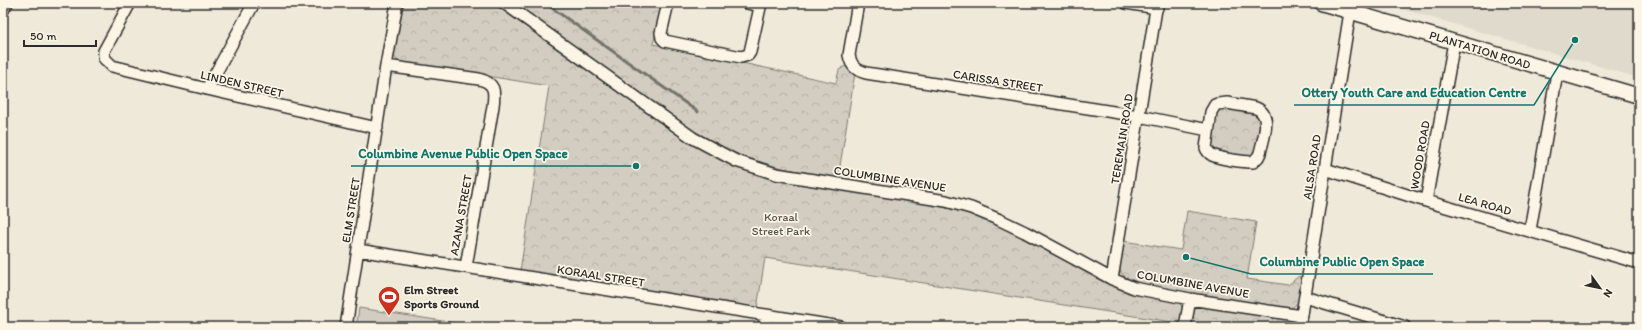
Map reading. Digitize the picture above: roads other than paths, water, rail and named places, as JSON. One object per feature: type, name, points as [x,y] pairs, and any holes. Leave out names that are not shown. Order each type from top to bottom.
[{"type":"street","points":[[3,10],[7,3]]},
{"type":"street","name":"LINDEN STREET","points":[[130,3],[105,47],[104,58],[108,64],[207,89],[377,128]]},
{"type":"street","points":[[207,89],[254,3]]},
{"type":"street","name":"ELM STREET","points":[[346,327],[397,3]]},
{"type":"street","name":"COLUMBINE AVENUE","points":[[504,3],[693,138],[736,161],[776,174],[946,201],[971,208],[1025,232],[1112,279],[1134,288],[1301,321]]},
{"type":"street","points":[[668,3],[661,33],[665,42],[741,57],[748,56],[750,52],[761,4],[747,3]]},
{"type":"street","name":"CARISSA STREET","points":[[858,3],[850,55],[851,64],[866,73],[1139,116],[1208,130]]},
{"type":"street","points":[[1126,3],[1157,5]]},
{"type":"street","name":"PLANTATION ROAD","points":[[1321,3],[1639,96]]},
{"type":"street","name":"TEREMAIN ROAD","points":[[1112,279],[1157,5]]},
{"type":"street","name":"AILSA ROAD","points":[[1301,321],[1350,12]]},
{"type":"street","name":"WOOD ROAD","points":[[1426,201],[1454,42]]},
{"type":"street","name":"AZANA STREET","points":[[386,66],[479,79],[489,83],[494,90],[493,106],[466,267]]},
{"type":"street","points":[[1530,230],[1557,73]]},
{"type":"street","points":[[1227,103],[1256,108],[1262,112],[1266,118],[1260,155],[1253,162],[1219,157],[1210,153],[1206,148],[1208,130],[1212,109],[1218,104],[1227,103]]},
{"type":"street","name":"LEA ROAD","points":[[1325,169],[1426,201],[1530,230],[1639,263]]},
{"type":"street","name":"KORAAL STREET","points":[[358,250],[841,327]]},
{"type":"street","points":[[1305,297],[1405,327]]},
{"type":"street","points":[[1185,327],[1190,299]]},
{"type":"street","points":[[764,327],[766,315]]},
{"type":"waterway","points":[[545,3],[698,112]]},
{"type":"place","name":"Ottery Youth Care and Education Centre","points":[[1575,40]]},
{"type":"place","name":"Columbine Avenue Public Open Space","points":[[636,166]]},
{"type":"place","name":"Columbine Public Open Space","points":[[1186,257]]},
{"type":"place","name":"Elm Street Sports Ground","points":[[389,316]]},
{"type":"park label","name":"Koraal Street Park","points":[[781,224]]}]
